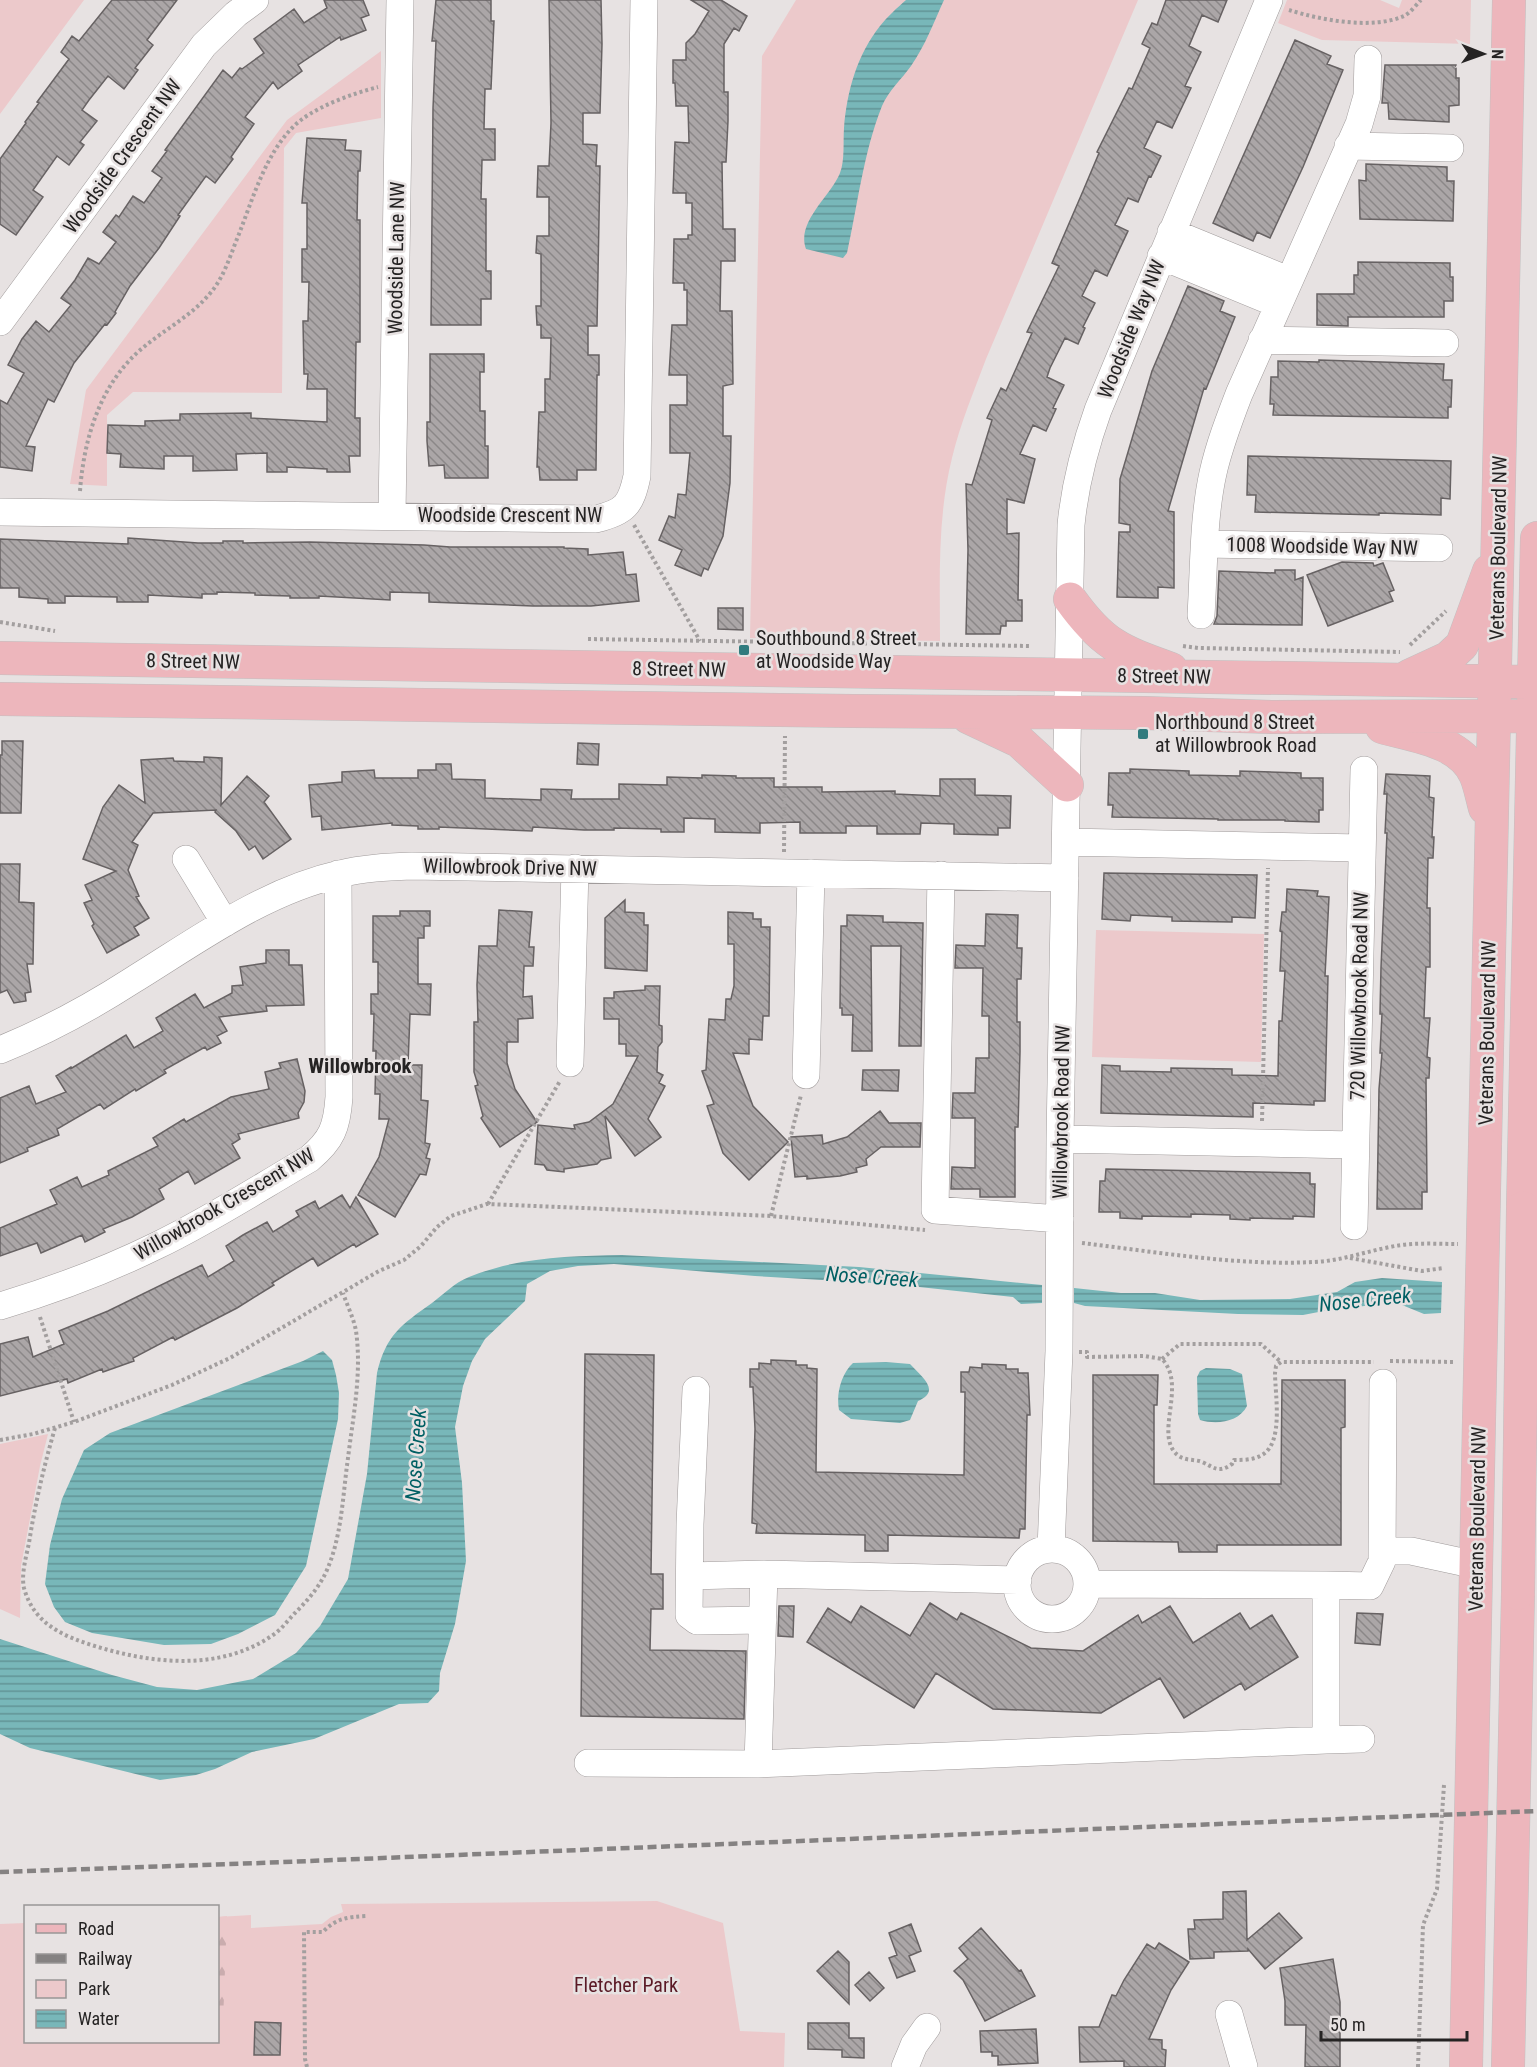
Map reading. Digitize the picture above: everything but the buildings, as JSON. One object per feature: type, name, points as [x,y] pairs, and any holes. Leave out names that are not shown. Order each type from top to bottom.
[{"type":"main road","name":"Veterans Boulevard NW","points":[[1466,2067],[1509,0]]},
{"type":"main road","name":"Veterans Boulevard NW","points":[[1508,2067],[1523,1208],[1532,1008],[1537,538]]},
{"type":"main road","points":[[1402,680],[1448,658],[1462,645],[1497,550]]},
{"type":"main road","points":[[1070,599],[1086,622],[1116,647],[1195,677]]},
{"type":"main road","points":[[0,636],[78,659]]},
{"type":"main road","name":"8 Street NW","points":[[0,658],[1535,682]]},
{"type":"main road","name":"8 Street NW","points":[[0,699],[1349,717],[1535,716]]},
{"type":"main road","points":[[956,712],[1019,741],[1067,785]]},
{"type":"main road","points":[[1349,717],[1449,746],[1464,757],[1476,774],[1492,833]]},
{"type":"street","name":"Woodside Crescent NW","points":[[0,322],[204,45],[236,14],[255,0]]},
{"type":"street","name":"Woodside Lane NW","points":[[392,515],[400,0]]},
{"type":"street","name":"Woodside Way NW","points":[[1068,675],[1071,525],[1074,490],[1083,452],[1166,244],[1268,2]]},
{"type":"street","name":"Woodside Crescent NW","points":[[0,512],[597,519],[611,516],[625,508],[633,495],[637,476],[646,3]]},
{"type":"street","name":"1008 Woodside Way NW","points":[[1201,615],[1209,497],[1222,439],[1262,340],[1365,107],[1368,59]]},
{"type":"street","points":[[1348,146],[1450,148]]},
{"type":"street","points":[[1166,244],[1283,292]]},
{"type":"street","points":[[1262,340],[1444,343]]},
{"type":"street","name":"1008 Woodside Way NW","points":[[1205,544],[1439,548]]},
{"type":"street","name":"Willowbrook Road NW","points":[[1052,1549],[1059,1344],[1068,675]]},
{"type":"street","name":"720 Willowbrook Road NW","points":[[1354,1226],[1364,770]]},
{"type":"street","points":[[1066,842],[1362,848]]},
{"type":"street","points":[[186,859],[225,923]]},
{"type":"street","name":"Willowbrook Drive NW","points":[[0,1050],[26,1040],[83,1010],[225,923],[289,890],[338,874],[366,869],[412,866],[574,868],[1065,878]]},
{"type":"street","points":[[570,1063],[574,868]]},
{"type":"street","points":[[806,1075],[811,873]]},
{"type":"street","name":"Willowbrook Crescent NW","points":[[0,1306],[34,1296],[114,1266],[160,1245],[309,1159],[324,1147],[337,1119],[339,1097],[338,874]]},
{"type":"street","points":[[941,875],[935,1210],[1060,1236]]},
{"type":"street","points":[[1060,1138],[1356,1145]]},
{"type":"street","points":[[1087,1584],[1370,1586],[1382,1561],[1384,1369]]},
{"type":"street","points":[[696,1390],[690,1524],[689,1615],[697,1621],[763,1620]]},
{"type":"street","points":[[1052,1549],[1065,1551],[1077,1559],[1084,1570],[1087,1584],[1085,1597],[1077,1608],[1066,1616],[1053,1619],[1039,1617],[1028,1609],[1020,1598],[1017,1585],[1020,1571],[1027,1560],[1038,1552],[1052,1549]]},
{"type":"street","points":[[1382,1551],[1412,1551],[1476,1565]]},
{"type":"street","points":[[690,1576],[764,1574],[1018,1580]]},
{"type":"street","points":[[758,1764],[764,1574]]},
{"type":"street","points":[[1326,1586],[1326,1740]]},
{"type":"street","points":[[588,1763],[758,1764],[1361,1739]]},
{"type":"street","points":[[1229,2014],[1244,2067]]},
{"type":"street","points":[[905,2067],[914,2044],[927,2027]]},
{"type":"path","points":[[1268,2],[1305,15],[1345,22],[1374,22],[1405,15],[1421,0]]},
{"type":"path","points":[[78,513],[82,472],[93,425],[110,383],[130,358],[190,313],[213,290],[232,252],[261,177],[292,128],[311,114],[339,100],[399,81]]},
{"type":"path","points":[[625,508],[699,640]]},
{"type":"path","points":[[1180,646],[1403,652],[1448,609]]},
{"type":"path","points":[[783,872],[786,736]]},
{"type":"path","points":[[1261,1143],[1269,846]]},
{"type":"path","points":[[487,1204],[570,1063]]},
{"type":"path","points":[[771,1216],[806,1075]]},
{"type":"path","points":[[0,1440],[74,1422],[172,1385],[230,1358],[379,1271],[404,1260],[451,1216],[487,1204],[771,1216],[935,1231]]},
{"type":"path","points":[[1060,1236],[1191,1257],[1295,1263],[1333,1261],[1392,1246],[1464,1244]]},
{"type":"path","points":[[1348,1258],[1422,1271],[1444,1268]]},
{"type":"path","points":[[55,1428],[35,1504],[24,1587],[43,1623],[57,1632],[123,1654],[177,1662],[220,1657],[253,1648],[275,1634],[319,1586],[329,1565],[338,1531],[354,1408],[358,1356],[356,1329],[343,1293]]},
{"type":"path","points":[[34,1296],[74,1422]]},
{"type":"path","points":[[1059,1344],[1087,1352],[1087,1357],[1145,1356],[1161,1359],[1171,1372],[1172,1401],[1168,1432],[1174,1450],[1179,1456],[1221,1469],[1232,1464],[1234,1460],[1265,1454],[1269,1448],[1275,1433],[1277,1416],[1275,1373],[1276,1366],[1281,1362]]},
{"type":"path","points":[[1161,1359],[1180,1344],[1261,1344],[1281,1362],[1384,1369],[1462,1362]]},
{"type":"path","points":[[1418,2067],[1423,1925],[1437,1889],[1445,1780]]},
{"type":"path","points":[[307,2067],[305,2059],[304,1932],[323,1932],[332,1922],[346,1917],[366,1916]]},
{"type":"green space","points":[[0,0],[84,0],[0,114]]},
{"type":"green space","points":[[796,0],[1138,0],[986,359],[959,433],[944,503],[940,572],[940,641],[750,638],[762,56]]},
{"type":"green space","points":[[1287,0],[1380,0],[1399,8],[1402,0],[1471,0],[1470,44],[1322,40],[1278,23]]},
{"type":"green space","points":[[381,51],[381,118],[296,133],[284,148],[282,393],[133,392],[107,415],[107,486],[70,484],[86,390],[287,120]]},
{"type":"green space","points":[[1096,930],[1264,934],[1261,1062],[1092,1057]]},
{"type":"green space","points":[[48,1434],[21,1566],[20,1618],[0,1609],[0,1444]]},
{"type":"green space","name":"Fletcher Park","points":[[657,1901],[723,1923],[740,2031],[785,2033],[784,2067],[0,2067],[0,1924],[24,1923],[24,2043],[219,2043],[219,1917],[251,1915],[251,1928],[322,1924],[343,1912],[341,1904]]},
{"type":"green space","points":[[227,1916],[223,2022],[219,2017],[219,1917]]},
{"type":"water","points":[[906,0],[944,0],[916,58],[885,100],[875,124],[865,161],[847,253],[843,258],[806,249],[804,239],[810,219],[842,168],[848,101],[859,61],[880,26]]},
{"type":"water","name":"Nose Creek","points":[[622,1255],[859,1267],[1042,1285],[1042,1303],[1021,1304],[1013,1297],[891,1284],[755,1276],[614,1264],[578,1266],[550,1271],[527,1284],[525,1301],[485,1339],[472,1361],[463,1386],[455,1427],[462,1483],[466,1561],[455,1624],[440,1673],[439,1691],[428,1703],[399,1704],[314,1739],[252,1752],[196,1775],[160,1780],[30,1748],[0,1734],[0,1639],[157,1687],[197,1690],[253,1679],[296,1653],[320,1626],[348,1579],[367,1474],[377,1373],[385,1349],[396,1332],[454,1285],[488,1270],[544,1259]]},
{"type":"water","name":"Nose Creek","points":[[1382,1278],[1442,1282],[1441,1313],[1424,1314],[1402,1305],[1382,1304],[1303,1315],[1085,1306],[1074,1303],[1074,1288],[1121,1293],[1155,1293],[1200,1300],[1290,1299],[1337,1292],[1355,1282]]},
{"type":"water","points":[[323,1351],[332,1360],[336,1375],[339,1393],[338,1419],[306,1566],[275,1615],[238,1634],[211,1644],[164,1645],[92,1633],[65,1622],[54,1607],[45,1584],[50,1545],[62,1499],[84,1450],[110,1433],[303,1361]]},
{"type":"water","points":[[853,1363],[910,1364],[927,1383],[928,1393],[918,1401],[910,1420],[900,1423],[851,1419],[839,1410],[840,1385],[845,1373]]},
{"type":"water","points":[[1206,1368],[1230,1369],[1242,1374],[1247,1406],[1239,1416],[1220,1422],[1200,1420],[1197,1377],[1200,1371]]},
{"type":"railway","points":[[0,1872],[1537,1811]]},
{"type":"place","name":"Southbound 8 Street at Woodside Way","points":[[744,650]]},
{"type":"place","name":"Northbound 8 Street at Willowbrook Road","points":[[1143,734]]},
{"type":"district","name":"Willowbrook","points":[[360,1066]]}]
